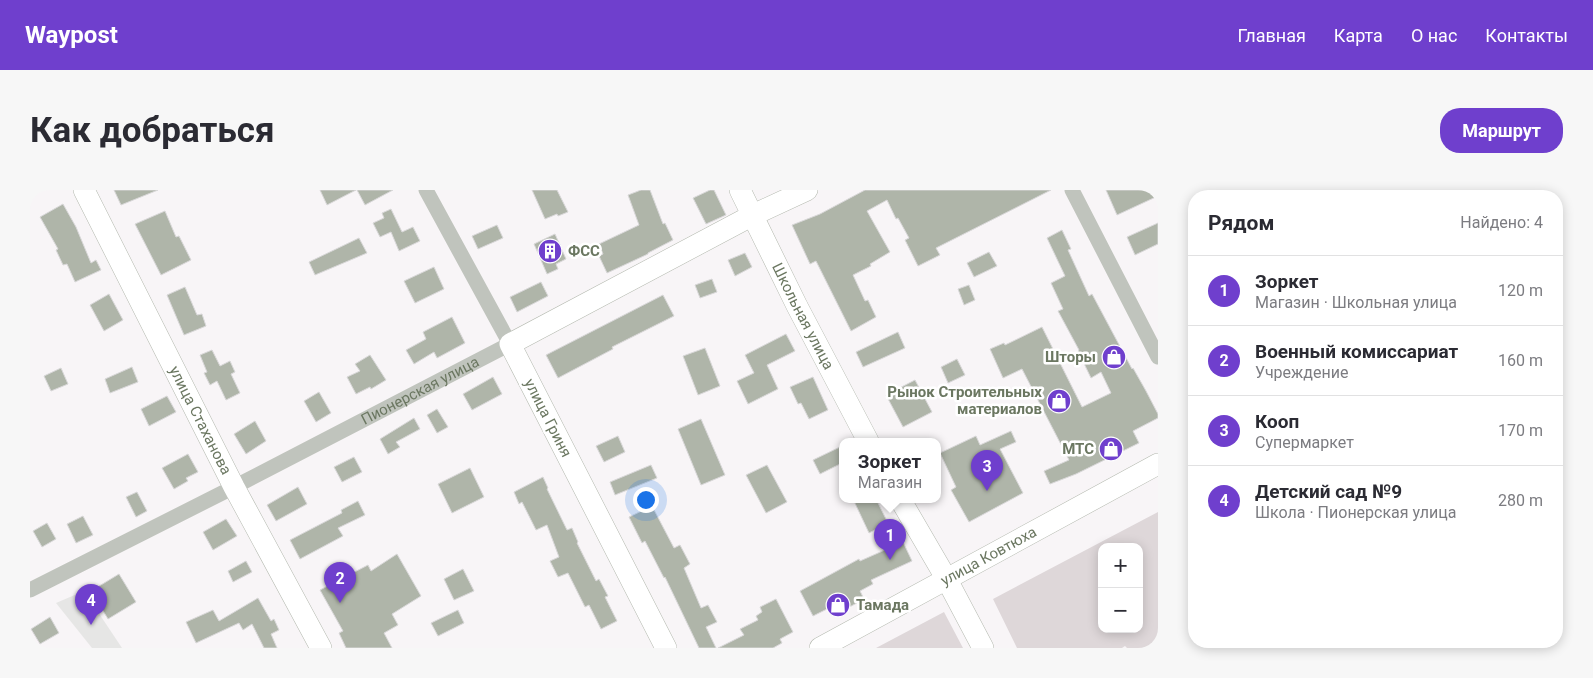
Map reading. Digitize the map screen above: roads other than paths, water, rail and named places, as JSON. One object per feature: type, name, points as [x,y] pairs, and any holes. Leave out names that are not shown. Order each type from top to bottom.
[{"type":"street","name":"улица Стаханова","points":[[84,190],[234,487],[321,648]]},
{"type":"street","name":"улица Гриня","points":[[426,190],[510,344],[666,648]]},
{"type":"street","name":"Школьная улица","points":[[740,190],[797,306],[866,438]]},
{"type":"street","name":"Пионерская улица","points":[[30,590],[510,344],[753,215],[807,190]]},
{"type":"street","points":[[1072,190],[1158,357]]},
{"type":"street","name":"улица Ковтюха","points":[[820,648],[1158,464]]},
{"type":"street","points":[[902,503],[946,578],[983,648]]},
{"type":"place","name":"ФСС","points":[[550,251]]},
{"type":"place","name":"Шторы","points":[[1114,357]]},
{"type":"place","name":"Рынок Строительных материалов","points":[[1059,401]]},
{"type":"place","name":"МТС","points":[[1111,449]]},
{"type":"place","name":"Кооп","points":[[987,491]]},
{"type":"place","name":"Зоркет","points":[[890,560]]},
{"type":"place","name":"Военный комиссариат","points":[[340,603]]},
{"type":"place","name":"Тамада","points":[[838,605]]},
{"type":"place","name":"Детский сад №9","points":[[91,625]]}]
